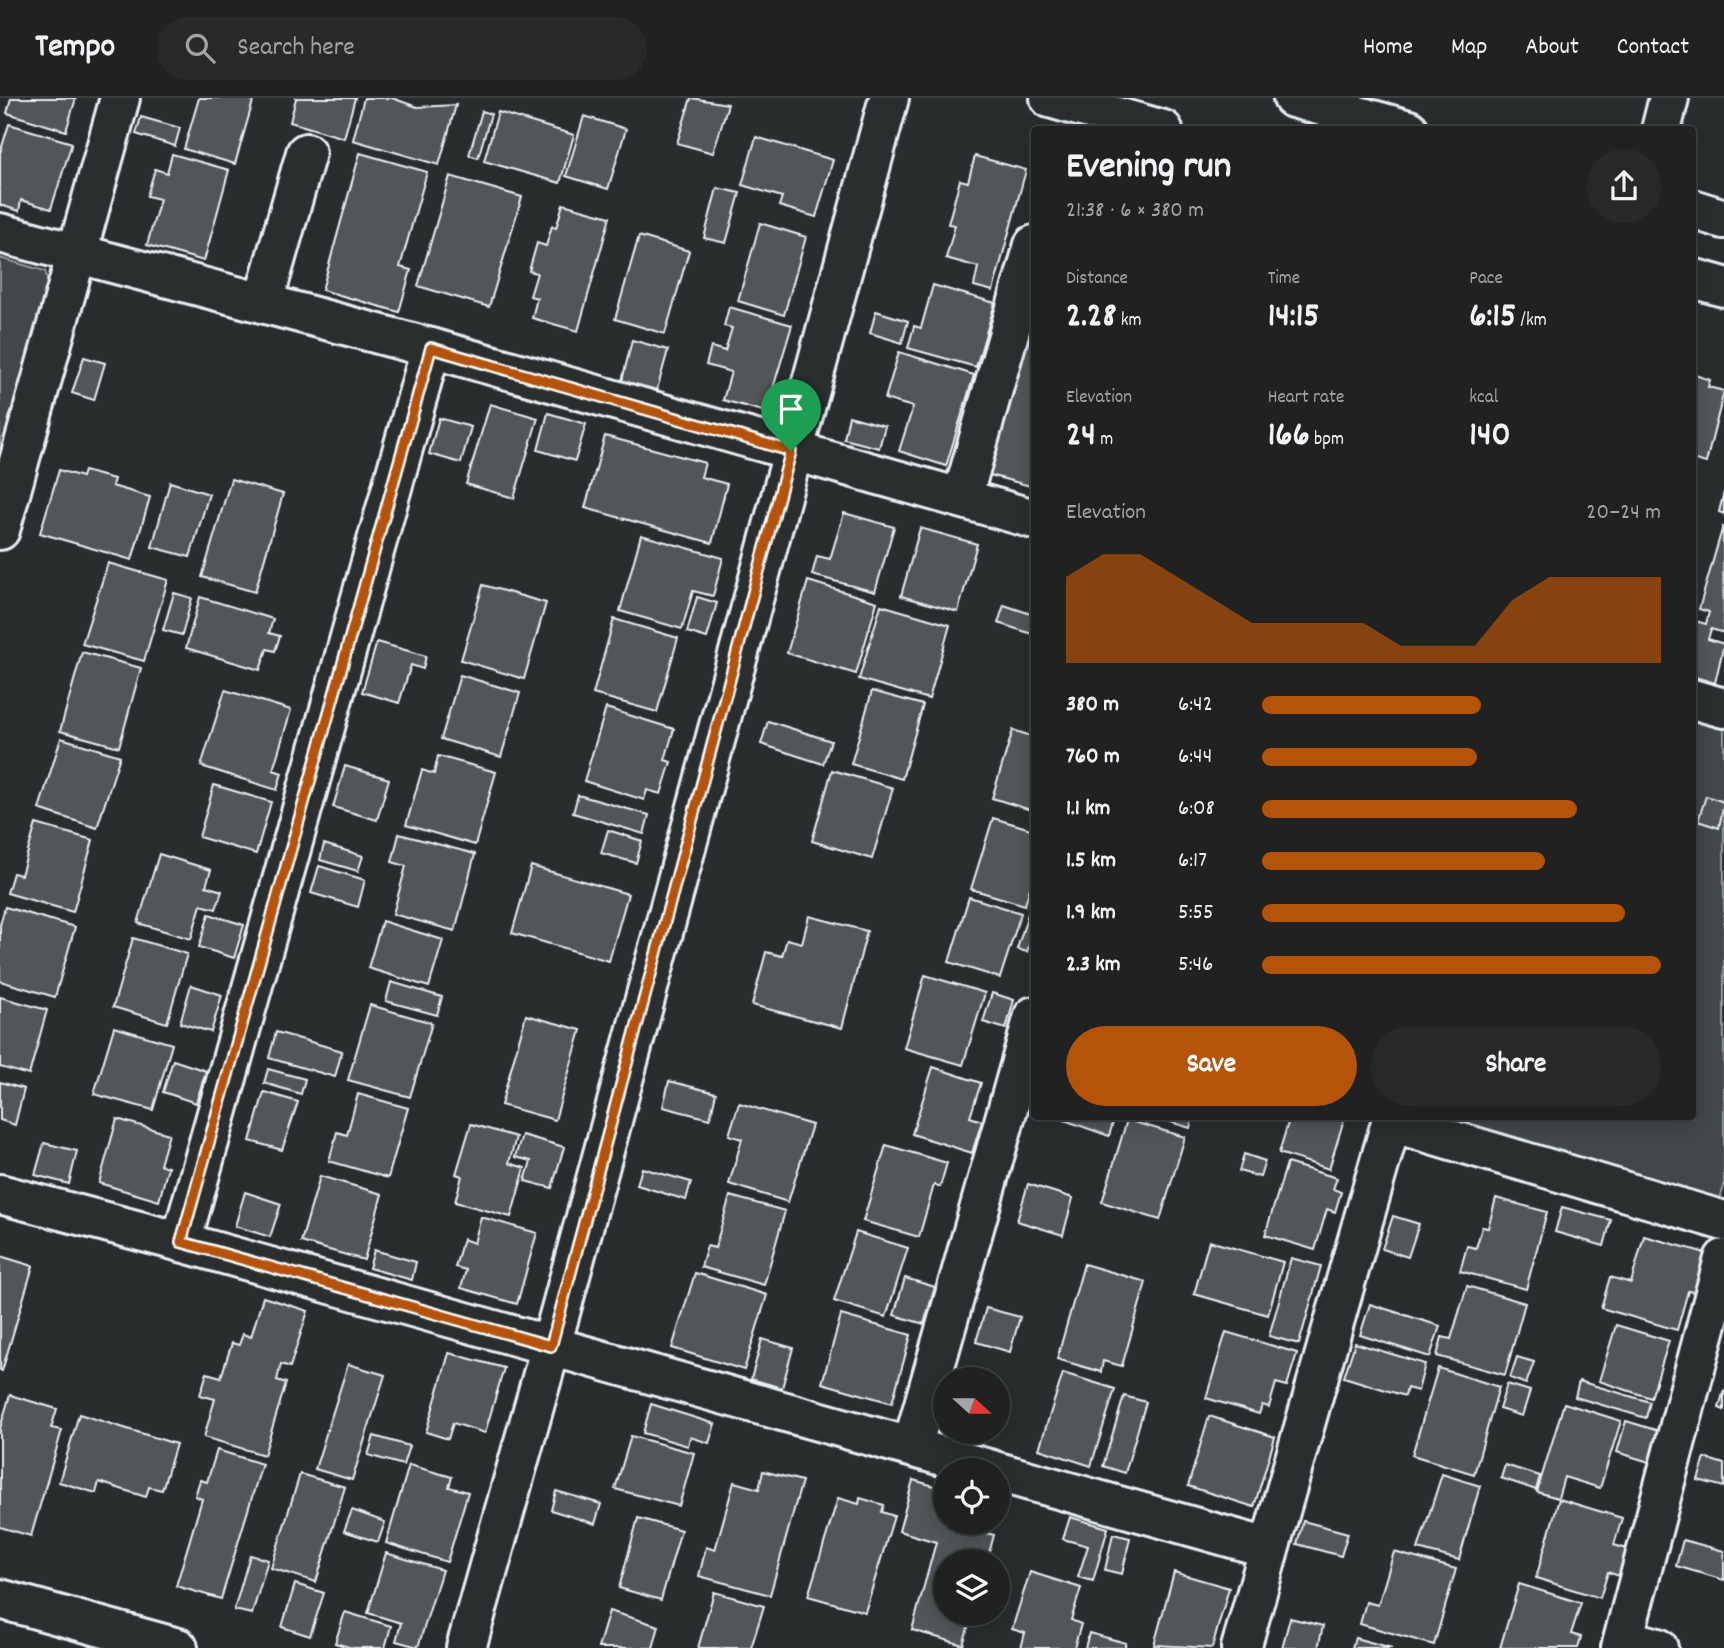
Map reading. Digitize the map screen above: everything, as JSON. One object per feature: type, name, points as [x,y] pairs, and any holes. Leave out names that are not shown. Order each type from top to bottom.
[{"type":"street","points":[[0,530],[120,98]]},
{"type":"street","points":[[466,1648],[551,1346],[791,451],[889,98]]},
{"type":"street","points":[[1293,98],[1394,126]]},
{"type":"street","points":[[1662,126],[1670,98]]},
{"type":"street","points":[[1064,111],[1142,126]]},
{"type":"street","points":[[263,303],[306,153]]},
{"type":"street","points":[[1696,210],[1724,219]]},
{"type":"street","points":[[0,233],[431,348],[1031,518]]},
{"type":"street","points":[[962,498],[1031,256]]},
{"type":"street","points":[[1696,279],[1724,287]]},
{"type":"street","points":[[181,1242],[431,348]]},
{"type":"street","points":[[1696,700],[1724,708]]},
{"type":"street","points":[[912,1447],[1031,1027]]},
{"type":"street","points":[[1241,1648],[1392,1120]]},
{"type":"street","points":[[1395,1120],[1724,1221]]},
{"type":"street","points":[[0,1194],[181,1242],[950,1458]]},
{"type":"street","points":[[1634,1645],[1724,1259]]},
{"type":"street","points":[[1010,1475],[1268,1548]]},
{"type":"street","points":[[0,1600],[73,1634],[178,1648]]},
{"type":"shaded area","points":[[0,258],[45,271],[49,286],[0,465]]},
{"type":"shaded area","points":[[1696,719],[1724,727],[1724,1186],[1719,1202],[1443,1120],[1696,1120]]},
{"type":"building","points":[[11,98],[76,98],[66,131],[7,113]]},
{"type":"building","points":[[199,98],[254,98],[235,164],[184,149]]},
{"type":"building","points":[[296,98],[355,98],[344,138],[290,122]]},
{"type":"building","points":[[364,98],[392,98],[417,107],[456,105],[439,165],[353,140]]},
{"type":"building","points":[[691,98],[728,104],[713,153],[677,143]]},
{"type":"building","points":[[482,111],[491,114],[478,158],[469,155]]},
{"type":"building","points":[[498,112],[574,135],[560,183],[484,161]]},
{"type":"building","points":[[584,116],[626,129],[608,189],[566,176]]},
{"type":"building","points":[[141,117],[180,128],[175,146],[136,134]]},
{"type":"building","points":[[9,124],[72,143],[51,209],[21,200],[19,211],[0,205],[0,153]]},
{"type":"building","points":[[756,137],[833,160],[816,217],[779,206],[782,197],[742,185]]},
{"type":"building","points":[[360,153],[427,172],[400,267],[411,270],[399,312],[322,290]]},
{"type":"building","points":[[172,154],[229,170],[204,261],[147,245],[160,199],[147,196],[155,169],[167,173]]},
{"type":"building","points":[[975,156],[1026,170],[993,291],[974,286],[978,267],[946,258],[955,225],[948,224],[960,180],[968,182]]},
{"type":"building","points":[[450,176],[522,197],[489,307],[418,286]]},
{"type":"building","points":[[717,188],[740,193],[726,243],[704,238]]},
{"type":"building","points":[[563,204],[610,217],[578,331],[532,318],[537,298],[530,296],[537,273],[529,271],[537,243],[546,246],[552,226],[556,228]]},
{"type":"building","points":[[760,223],[806,237],[784,315],[738,301]]},
{"type":"building","points":[[639,236],[689,251],[665,334],[615,319]]},
{"type":"building","points":[[933,285],[995,303],[976,367],[908,348],[914,326],[921,328]]},
{"type":"building","points":[[1031,297],[1031,486],[982,473]]},
{"type":"building","points":[[729,307],[792,325],[766,412],[723,400],[731,372],[706,365],[711,347],[725,351],[732,328],[724,326]]},
{"type":"building","points":[[876,311],[908,321],[902,343],[870,333]]},
{"type":"building","points":[[632,340],[668,350],[657,390],[622,381]]},
{"type":"building","points":[[899,352],[974,375],[946,466],[899,451],[913,407],[885,399]]},
{"type":"building","points":[[84,357],[105,363],[94,400],[72,393]]},
{"type":"building","points":[[1696,375],[1710,380],[1708,387],[1724,391],[1706,463],[1696,460]]},
{"type":"building","points":[[490,404],[538,418],[514,498],[466,484]]},
{"type":"building","points":[[548,413],[586,424],[575,461],[538,450]]},
{"type":"building","points":[[849,416],[885,426],[879,448],[844,439]]},
{"type":"building","points":[[439,418],[471,427],[461,463],[429,454]]},
{"type":"building","points":[[605,436],[705,463],[701,477],[727,484],[712,543],[585,508]]},
{"type":"building","points":[[59,470],[82,477],[84,471],[114,479],[112,486],[150,497],[132,560],[40,533]]},
{"type":"building","points":[[231,479],[283,494],[255,592],[202,577]]},
{"type":"building","points":[[170,482],[209,494],[190,557],[152,547]]},
{"type":"building","points":[[1724,492],[1724,514],[1719,512]]},
{"type":"building","points":[[844,513],[894,527],[875,592],[812,575],[817,556],[830,559]]},
{"type":"building","points":[[1723,526],[1724,633],[1711,629],[1708,639],[1724,644],[1715,683],[1696,677],[1696,621],[1706,624],[1709,612],[1699,609]]},
{"type":"building","points":[[920,528],[977,544],[958,612],[901,596]]},
{"type":"building","points":[[641,535],[723,558],[713,596],[693,591],[682,629],[620,611]]},
{"type":"building","points":[[108,563],[168,580],[144,661],[82,644]]},
{"type":"building","points":[[808,581],[877,602],[856,674],[787,653]]},
{"type":"building","points":[[483,585],[546,603],[524,679],[461,660]]},
{"type":"building","points":[[174,593],[192,598],[182,635],[163,630]]},
{"type":"building","points":[[200,597],[273,619],[269,633],[280,636],[275,651],[267,649],[260,670],[186,648]]},
{"type":"building","points":[[697,597],[717,603],[707,638],[687,632]]},
{"type":"building","points":[[881,605],[950,625],[929,699],[859,679]]},
{"type":"building","points":[[1004,605],[1031,614],[1031,634],[998,623]]},
{"type":"building","points":[[614,619],[678,638],[657,712],[593,694]]},
{"type":"building","points":[[377,642],[426,656],[423,669],[411,665],[399,703],[362,692]]},
{"type":"building","points":[[82,652],[141,668],[119,747],[60,731]]},
{"type":"building","points":[[460,675],[520,693],[501,757],[441,739]]},
{"type":"building","points":[[225,690],[291,710],[273,770],[282,773],[277,790],[201,766]]},
{"type":"building","points":[[872,691],[923,705],[902,779],[851,764]]},
{"type":"building","points":[[606,708],[674,729],[665,760],[671,762],[661,794],[647,790],[644,800],[584,781]]},
{"type":"building","points":[[768,721],[831,741],[823,764],[761,744]]},
{"type":"building","points":[[1013,730],[1031,736],[1031,810],[992,798]]},
{"type":"building","points":[[61,738],[120,756],[97,828],[39,809]]},
{"type":"building","points":[[438,756],[496,772],[475,845],[406,825],[422,770],[434,774]]},
{"type":"building","points":[[345,766],[389,779],[377,820],[333,807]]},
{"type":"building","points":[[832,770],[893,788],[872,859],[812,841]]},
{"type":"building","points":[[214,785],[271,802],[256,854],[199,837]]},
{"type":"building","points":[[578,795],[649,815],[644,834],[573,813]]},
{"type":"building","points":[[1706,796],[1724,802],[1719,828],[1698,821]]},
{"type":"building","points":[[993,818],[1031,829],[1031,884],[1025,905],[971,889]]},
{"type":"building","points":[[36,824],[93,840],[73,912],[7,893],[13,873],[21,875]]},
{"type":"building","points":[[608,830],[642,841],[636,863],[601,853]]},
{"type":"building","points":[[399,834],[475,854],[455,931],[393,914],[406,866],[392,862]]},
{"type":"building","points":[[324,844],[363,856],[358,871],[320,860]]},
{"type":"building","points":[[159,854],[211,870],[206,886],[222,891],[216,909],[201,905],[191,939],[138,923]]},
{"type":"building","points":[[319,866],[365,880],[358,907],[311,893]]},
{"type":"building","points":[[531,866],[628,894],[609,961],[512,933]]},
{"type":"building","points":[[969,897],[1021,913],[1000,978],[949,962]]},
{"type":"building","points":[[5,907],[75,927],[55,997],[0,981],[0,925]]},
{"type":"building","points":[[209,914],[244,925],[234,958],[199,947]]},
{"type":"building","points":[[1028,914],[1031,915],[1031,939],[1027,952],[1017,949]]},
{"type":"building","points":[[809,916],[867,931],[842,1028],[752,1005],[766,952],[782,956],[787,939],[802,943]]},
{"type":"building","points":[[382,921],[443,940],[429,987],[368,968]]},
{"type":"building","points":[[133,938],[187,954],[167,1023],[113,1007]]},
{"type":"building","points":[[925,975],[985,993],[963,1065],[904,1048]]},
{"type":"building","points":[[391,982],[442,997],[437,1015],[386,1001]]},
{"type":"building","points":[[191,985],[222,995],[211,1032],[180,1023]]},
{"type":"building","points":[[992,993],[1014,1000],[1006,1029],[983,1022]]},
{"type":"building","points":[[0,997],[47,1010],[29,1075],[0,1067]]},
{"type":"building","points":[[370,1005],[432,1023],[410,1097],[348,1080]]},
{"type":"building","points":[[526,1015],[581,1030],[555,1120],[501,1105]]},
{"type":"building","points":[[114,1027],[172,1044],[153,1110],[94,1094]]},
{"type":"building","points":[[276,1032],[342,1051],[335,1077],[269,1058]]},
{"type":"building","points":[[173,1060],[206,1071],[196,1103],[163,1092]]},
{"type":"building","points":[[933,1067],[981,1083],[970,1117],[982,1121],[972,1153],[912,1134]]},
{"type":"building","points":[[268,1069],[305,1079],[301,1094],[264,1083]]},
{"type":"building","points":[[669,1081],[716,1093],[710,1119],[663,1107]]},
{"type":"building","points":[[0,1082],[24,1089],[15,1125],[0,1120]]},
{"type":"building","points":[[264,1092],[298,1102],[282,1150],[250,1141]]},
{"type":"building","points":[[358,1094],[408,1108],[388,1178],[329,1161],[337,1132],[347,1135]]},
{"type":"building","points":[[739,1103],[812,1125],[788,1202],[729,1184],[742,1139],[729,1135]]},
{"type":"building","points":[[117,1119],[169,1134],[160,1165],[168,1167],[159,1201],[99,1183]]},
{"type":"building","points":[[1064,1120],[1114,1120],[1109,1136]]},
{"type":"building","points":[[1127,1120],[1185,1137],[1160,1220],[1102,1202]]},
{"type":"building","points":[[1164,1120],[1192,1120],[1190,1128]]},
{"type":"building","points":[[1289,1120],[1344,1120],[1329,1169],[1279,1153]]},
{"type":"building","points":[[471,1124],[516,1137],[509,1163],[525,1168],[511,1217],[455,1202],[462,1176],[456,1174]]},
{"type":"building","points":[[522,1135],[564,1147],[552,1188],[525,1181],[531,1161],[515,1157]]},
{"type":"building","points":[[44,1143],[77,1151],[69,1184],[35,1175]]},
{"type":"building","points":[[886,1145],[947,1163],[940,1187],[934,1185],[919,1237],[863,1221]]},
{"type":"building","points":[[1244,1154],[1265,1161],[1260,1177],[1239,1171]]},
{"type":"building","points":[[1287,1163],[1337,1178],[1333,1189],[1341,1192],[1335,1212],[1327,1209],[1315,1250],[1265,1235]]},
{"type":"building","points":[[642,1168],[691,1182],[686,1200],[637,1185]]},
{"type":"building","points":[[320,1176],[382,1194],[364,1260],[301,1242]]},
{"type":"building","points":[[1028,1184],[1073,1198],[1063,1235],[1017,1221]]},
{"type":"building","points":[[245,1192],[281,1204],[270,1237],[235,1226]]},
{"type":"building","points":[[730,1196],[785,1211],[764,1285],[701,1267],[707,1246],[715,1248]]},
{"type":"building","points":[[1496,1198],[1547,1212],[1526,1289],[1460,1271],[1467,1246],[1476,1248],[1482,1227],[1488,1228]]},
{"type":"building","points":[[1562,1207],[1611,1220],[1604,1246],[1555,1232]]},
{"type":"building","points":[[1393,1216],[1419,1224],[1408,1257],[1382,1249]]},
{"type":"building","points":[[481,1217],[537,1233],[517,1304],[461,1288],[466,1270],[455,1267],[463,1239],[474,1243]]},
{"type":"building","points":[[856,1232],[908,1248],[886,1317],[834,1301]]},
{"type":"building","points":[[1644,1236],[1706,1253],[1695,1292],[1688,1291],[1677,1330],[1601,1308],[1610,1277],[1631,1283]]},
{"type":"building","points":[[1209,1241],[1283,1262],[1268,1315],[1194,1294]]},
{"type":"building","points":[[374,1250],[416,1262],[412,1280],[369,1268]]},
{"type":"building","points":[[0,1256],[33,1266],[2,1371],[0,1370]]},
{"type":"building","points":[[1291,1258],[1321,1266],[1299,1344],[1269,1336]]},
{"type":"building","points":[[1084,1264],[1146,1282],[1122,1366],[1103,1361],[1101,1372],[1057,1359]]},
{"type":"building","points":[[695,1273],[767,1295],[744,1370],[672,1348]]},
{"type":"building","points":[[905,1278],[935,1287],[924,1324],[894,1315]]},
{"type":"building","points":[[1467,1286],[1525,1303],[1505,1375],[1437,1356],[1442,1337],[1451,1339]]},
{"type":"building","points":[[263,1297],[308,1311],[290,1367],[281,1364],[277,1380],[286,1383],[264,1455],[204,1437],[215,1399],[200,1395],[207,1373],[221,1377],[232,1343],[239,1345],[243,1334],[251,1337]]},
{"type":"building","points":[[1370,1304],[1440,1326],[1430,1357],[1360,1335]]},
{"type":"building","points":[[986,1308],[1020,1317],[1010,1352],[976,1342]]},
{"type":"building","points":[[841,1315],[911,1335],[892,1403],[822,1383]]},
{"type":"building","points":[[1616,1325],[1669,1341],[1651,1398],[1599,1381]]},
{"type":"building","points":[[1226,1332],[1297,1353],[1287,1386],[1276,1383],[1269,1407],[1262,1405],[1259,1414],[1206,1398]]},
{"type":"building","points":[[762,1339],[793,1348],[782,1388],[751,1379]]},
{"type":"building","points":[[1355,1343],[1425,1364],[1418,1391],[1407,1388],[1405,1396],[1344,1377]]},
{"type":"building","points":[[449,1353],[504,1368],[485,1433],[453,1423],[448,1439],[426,1432]]},
{"type":"building","points":[[1517,1357],[1534,1362],[1526,1384],[1510,1378]]},
{"type":"building","points":[[348,1364],[385,1375],[352,1480],[315,1469]]},
{"type":"building","points":[[1438,1368],[1499,1387],[1474,1474],[1412,1455]]},
{"type":"building","points":[[1063,1373],[1115,1389],[1091,1466],[1039,1449]]},
{"type":"building","points":[[1579,1381],[1650,1402],[1646,1418],[1575,1397]]},
{"type":"building","points":[[1507,1384],[1530,1391],[1522,1416],[1499,1409]]},
{"type":"building","points":[[1724,1390],[1724,1410],[1719,1408]]},
{"type":"building","points":[[10,1395],[57,1409],[51,1428],[62,1430],[31,1536],[0,1527],[0,1428]]},
{"type":"building","points":[[1124,1396],[1146,1402],[1125,1473],[1103,1466]]},
{"type":"building","points":[[1564,1403],[1621,1421],[1600,1488],[1564,1477],[1558,1498],[1537,1492]]},
{"type":"building","points":[[651,1404],[715,1424],[709,1443],[690,1437],[688,1446],[643,1433]]},
{"type":"building","points":[[79,1414],[176,1444],[162,1490],[149,1487],[146,1497],[99,1482],[96,1493],[59,1482]]},
{"type":"building","points":[[1209,1416],[1275,1437],[1254,1507],[1188,1486]]},
{"type":"building","points":[[1626,1421],[1659,1431],[1649,1462],[1617,1452]]},
{"type":"building","points":[[374,1436],[409,1446],[403,1465],[368,1455]]},
{"type":"building","points":[[631,1436],[694,1453],[679,1506],[615,1489]]},
{"type":"building","points":[[217,1450],[262,1464],[221,1599],[176,1586],[202,1499],[195,1496],[200,1480],[207,1482]]},
{"type":"building","points":[[1705,1458],[1724,1464],[1724,1487],[1698,1480]]},
{"type":"building","points":[[409,1465],[452,1477],[449,1487],[468,1492],[447,1562],[386,1543]]},
{"type":"building","points":[[1505,1465],[1540,1476],[1536,1490],[1501,1478]]},
{"type":"building","points":[[763,1471],[802,1481],[770,1595],[699,1576],[706,1547],[715,1550],[734,1482],[759,1489]]},
{"type":"building","points":[[300,1474],[345,1487],[316,1582],[271,1568]]},
{"type":"building","points":[[1442,1474],[1480,1486],[1459,1560],[1418,1549]]},
{"type":"building","points":[[913,1480],[933,1486],[933,1535],[994,1535],[990,1549],[934,1549],[936,1542],[899,1531]]},
{"type":"building","points":[[556,1491],[601,1504],[595,1524],[551,1510]]},
{"type":"building","points":[[838,1498],[859,1504],[860,1498],[884,1505],[882,1512],[894,1516],[865,1612],[808,1596]]},
{"type":"building","points":[[1559,1499],[1622,1518],[1614,1545],[1627,1549],[1619,1576],[1608,1572],[1600,1598],[1536,1578]]},
{"type":"building","points":[[352,1510],[385,1522],[378,1542],[344,1531]]},
{"type":"building","points":[[1070,1517],[1108,1528],[1093,1581],[1078,1577],[1088,1546],[1063,1539]]},
{"type":"building","points":[[638,1518],[681,1530],[661,1600],[619,1588]]},
{"type":"building","points":[[1303,1521],[1348,1533],[1341,1556],[1297,1544]]},
{"type":"building","points":[[1113,1534],[1130,1538],[1122,1574],[1105,1570]]},
{"type":"building","points":[[1683,1540],[1724,1551],[1724,1580],[1676,1566]]},
{"type":"building","points":[[1394,1552],[1456,1569],[1434,1645],[1360,1624],[1366,1602],[1378,1605]]},
{"type":"building","points":[[386,1553],[442,1570],[418,1647],[396,1641],[401,1623],[368,1613]]},
{"type":"building","points":[[933,1553],[933,1626],[969,1626],[963,1645],[912,1630]]},
{"type":"building","points":[[250,1555],[268,1560],[252,1614],[234,1610]]},
{"type":"building","points":[[1030,1572],[1081,1588],[1071,1620],[1081,1624],[1074,1648],[1021,1648],[1025,1633],[1012,1629]]},
{"type":"building","points":[[1174,1572],[1229,1588],[1212,1648],[1154,1645]]},
{"type":"building","points":[[295,1584],[324,1593],[310,1636],[282,1627]]},
{"type":"building","points":[[1519,1584],[1581,1603],[1571,1634],[1581,1637],[1578,1648],[1500,1648]]},
{"type":"building","points":[[714,1592],[764,1606],[751,1648],[698,1648]]},
{"type":"building","points":[[609,1611],[659,1626],[653,1648],[598,1648]]},
{"type":"building","points":[[345,1612],[391,1626],[385,1648],[352,1648],[335,1643]]},
{"type":"building","points":[[1290,1618],[1323,1626],[1318,1648],[1282,1648]]},
{"type":"building","points":[[1089,1633],[1126,1643],[1124,1648],[1085,1648]]},
{"type":"building","points":[[1355,1638],[1392,1648],[1352,1648]]},
{"type":"route","points":[[431,348],[791,451],[551,1346],[181,1242],[431,348]]}]
